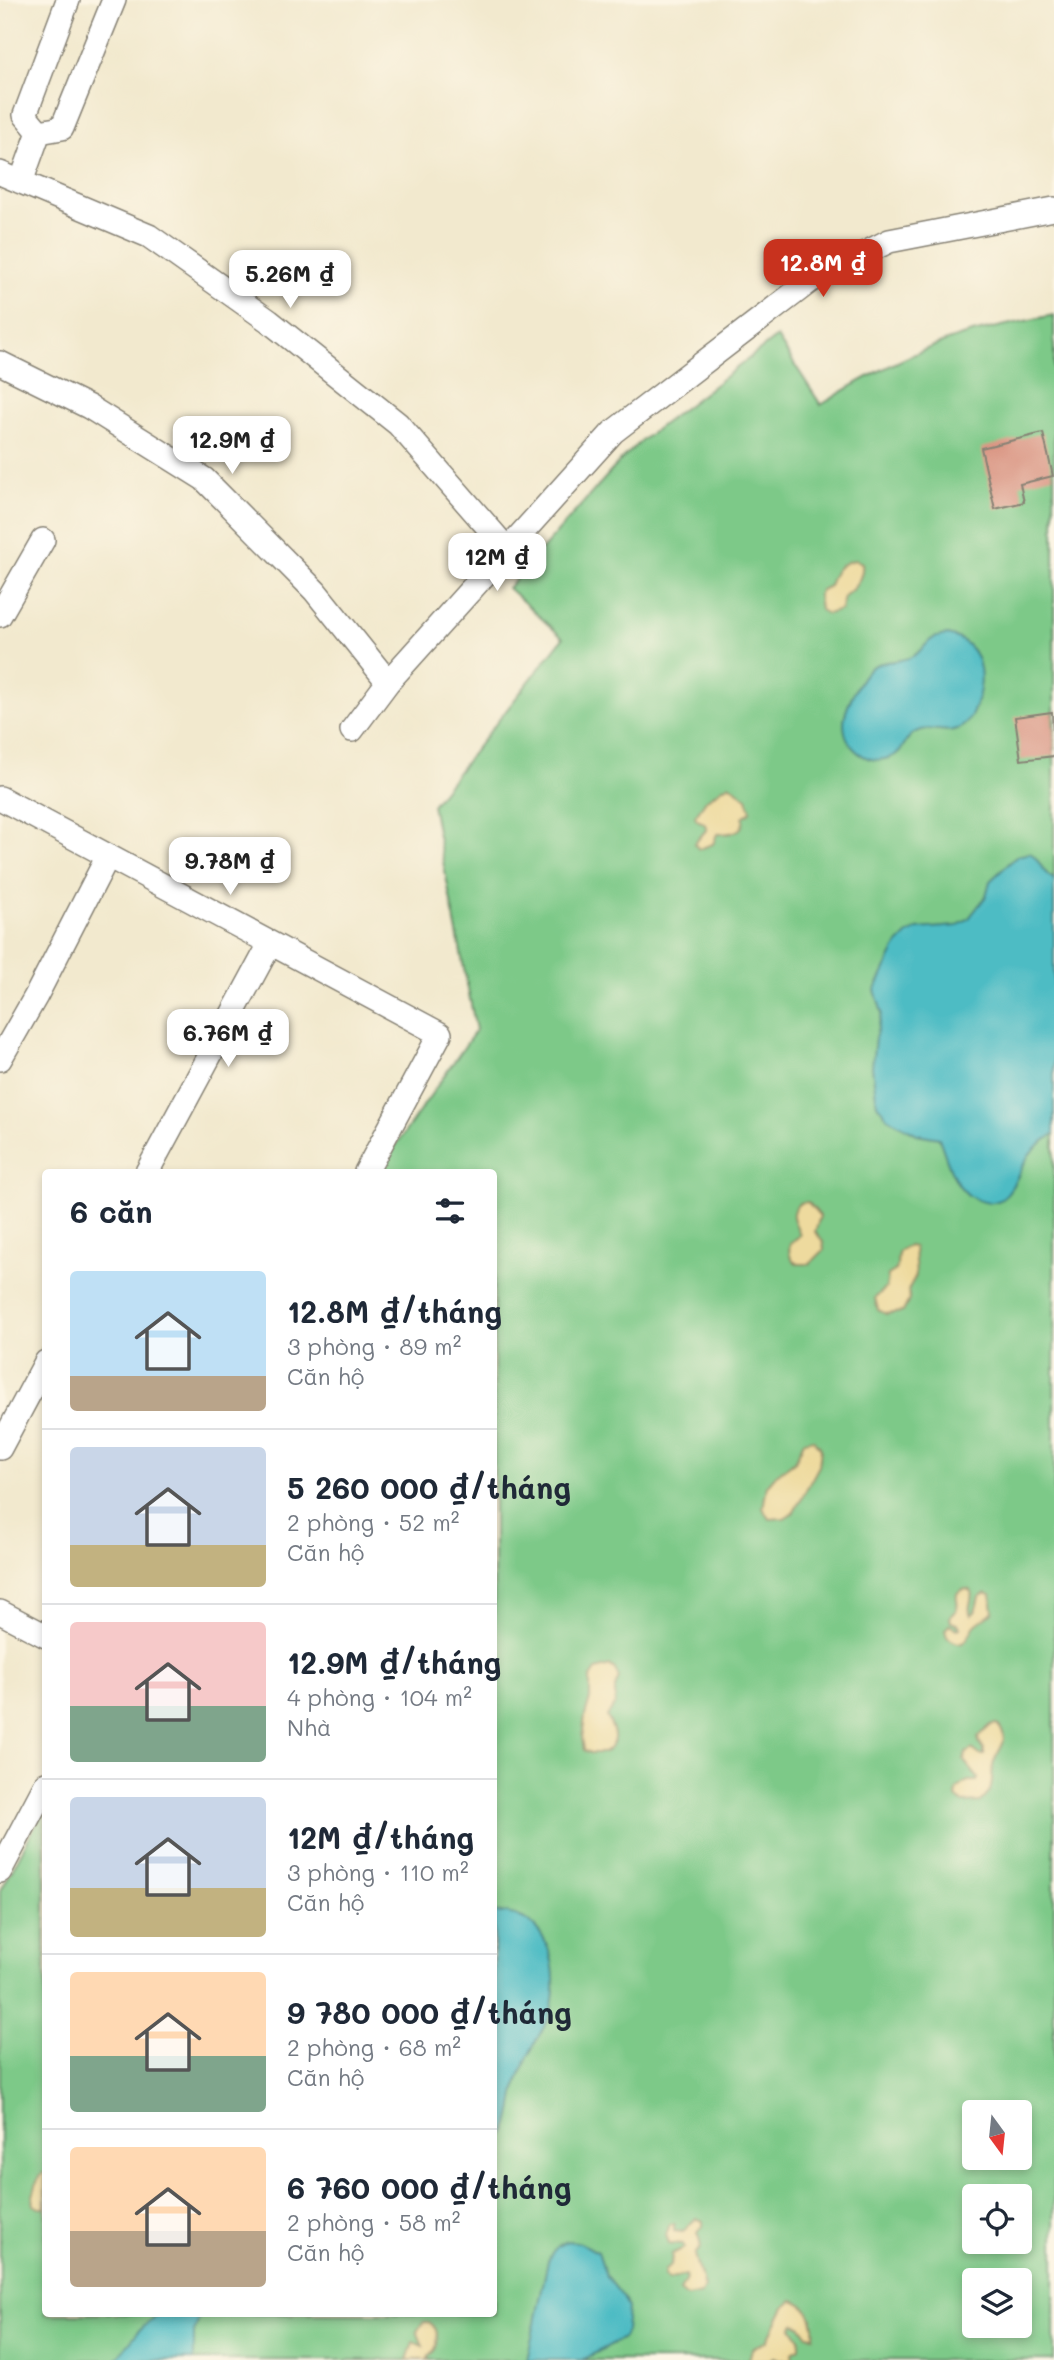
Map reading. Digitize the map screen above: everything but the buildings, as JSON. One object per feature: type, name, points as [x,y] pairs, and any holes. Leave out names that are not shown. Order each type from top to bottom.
[{"type":"street","points":[[40,132],[25,114],[68,0]]},
{"type":"street","points":[[40,132],[62,128],[114,0]]},
{"type":"street","points":[[21,182],[40,132]]},
{"type":"street","points":[[0,173],[149,236],[269,321],[398,425],[507,549]]},
{"type":"street","points":[[352,730],[388,682],[613,432],[810,281],[889,241],[1054,209]]},
{"type":"street","points":[[0,363],[89,407],[204,479],[315,592],[388,682]]},
{"type":"street","points":[[0,615],[43,540]]},
{"type":"street","points":[[0,798],[440,1034],[368,1169]]},
{"type":"street","points":[[0,1059],[36,996],[108,856]]},
{"type":"street","points":[[149,1169],[270,944]]},
{"type":"street","points":[[0,1448],[42,1369]]},
{"type":"street","points":[[0,1612],[42,1634]]},
{"type":"street","points":[[0,1871],[42,1792]]},
{"type":"green space","points":[[1054,315],[1054,2360],[0,2360],[0,1892],[42,1813],[42,2317],[497,2317],[497,1169],[382,1169],[476,1030],[432,805],[563,638],[508,588],[620,461],[641,441],[777,337],[821,405],[873,374],[965,335]]},
{"type":"sand","points":[[855,560],[862,563],[862,573],[852,590],[844,596],[841,610],[827,614],[820,610],[818,595],[821,590],[829,586],[838,568]]},
{"type":"sand","points":[[729,784],[747,798],[751,811],[743,817],[739,829],[731,833],[717,834],[713,844],[699,849],[694,844],[707,829],[695,816],[707,799]]},
{"type":"sand","points":[[808,1202],[820,1216],[815,1232],[823,1241],[824,1250],[810,1264],[799,1264],[790,1254],[790,1244],[800,1235],[793,1215],[800,1203]]},
{"type":"sand","points":[[908,1246],[914,1247],[916,1276],[909,1288],[909,1300],[903,1312],[886,1314],[878,1310],[875,1298],[886,1288],[888,1275],[896,1270],[898,1253]]},
{"type":"sand","points":[[813,1439],[821,1448],[819,1466],[794,1512],[784,1518],[770,1519],[763,1508],[767,1486],[776,1475],[795,1461],[804,1441]]},
{"type":"sand","points":[[967,1589],[972,1594],[969,1609],[971,1615],[975,1612],[979,1597],[986,1593],[991,1595],[993,1611],[976,1625],[965,1642],[958,1643],[947,1637],[945,1630],[949,1625],[960,1628],[951,1622],[950,1618],[957,1607],[958,1592]]},
{"type":"sand","points":[[610,1666],[619,1678],[615,1688],[615,1705],[607,1716],[614,1741],[604,1753],[590,1753],[584,1750],[582,1738],[590,1699],[590,1679],[596,1670]]},
{"type":"sand","points":[[997,1724],[1002,1730],[1004,1741],[994,1760],[990,1789],[981,1802],[963,1803],[956,1797],[957,1789],[968,1781],[977,1781],[978,1778],[964,1761],[966,1753],[972,1749],[984,1755],[978,1737],[991,1725]]},
{"type":"sand","points":[[42,2174],[42,2208],[34,2205],[33,2196]]},
{"type":"sand","points":[[696,2218],[703,2221],[698,2233],[701,2248],[695,2254],[704,2288],[701,2294],[687,2297],[680,2291],[686,2279],[685,2275],[668,2280],[664,2276],[665,2270],[671,2266],[672,2254],[684,2248],[683,2244],[669,2243],[666,2235],[670,2224],[674,2224],[674,2231],[683,2232]]},
{"type":"sand","points":[[793,2300],[803,2305],[810,2314],[814,2336],[807,2335],[800,2325],[795,2323],[792,2327],[800,2339],[800,2348],[792,2352],[793,2360],[774,2357],[769,2360],[749,2360],[752,2349],[767,2341],[784,2307]]},
{"type":"sand","points":[[424,2322],[429,2322],[436,2330],[438,2339],[433,2353],[428,2360],[407,2360],[413,2342],[423,2346],[417,2331]]},
{"type":"water","points":[[948,635],[968,645],[978,662],[981,683],[968,722],[957,729],[928,729],[916,732],[896,755],[891,757],[874,759],[859,753],[848,740],[844,723],[849,703],[864,674],[878,664],[913,656],[931,640]]},
{"type":"water","points":[[1030,853],[1054,879],[1054,1134],[1031,1152],[1004,1197],[994,1202],[984,1202],[966,1193],[959,1185],[949,1167],[939,1138],[917,1134],[887,1117],[877,1104],[872,1067],[875,1038],[882,1013],[875,990],[897,945],[907,935],[917,929],[957,926],[969,918],[986,896],[990,881],[1017,856]]},
{"type":"water","points":[[497,1913],[513,1915],[528,1921],[540,1933],[553,1964],[554,1982],[549,2017],[520,2075],[510,2122],[497,2141]]},
{"type":"water","points":[[567,2241],[577,2242],[598,2252],[606,2276],[623,2297],[628,2308],[626,2331],[623,2338],[583,2360],[527,2360],[548,2261],[555,2249]]},
{"type":"water","points":[[155,2317],[200,2317],[194,2332],[194,2360],[116,2360],[137,2333]]}]
